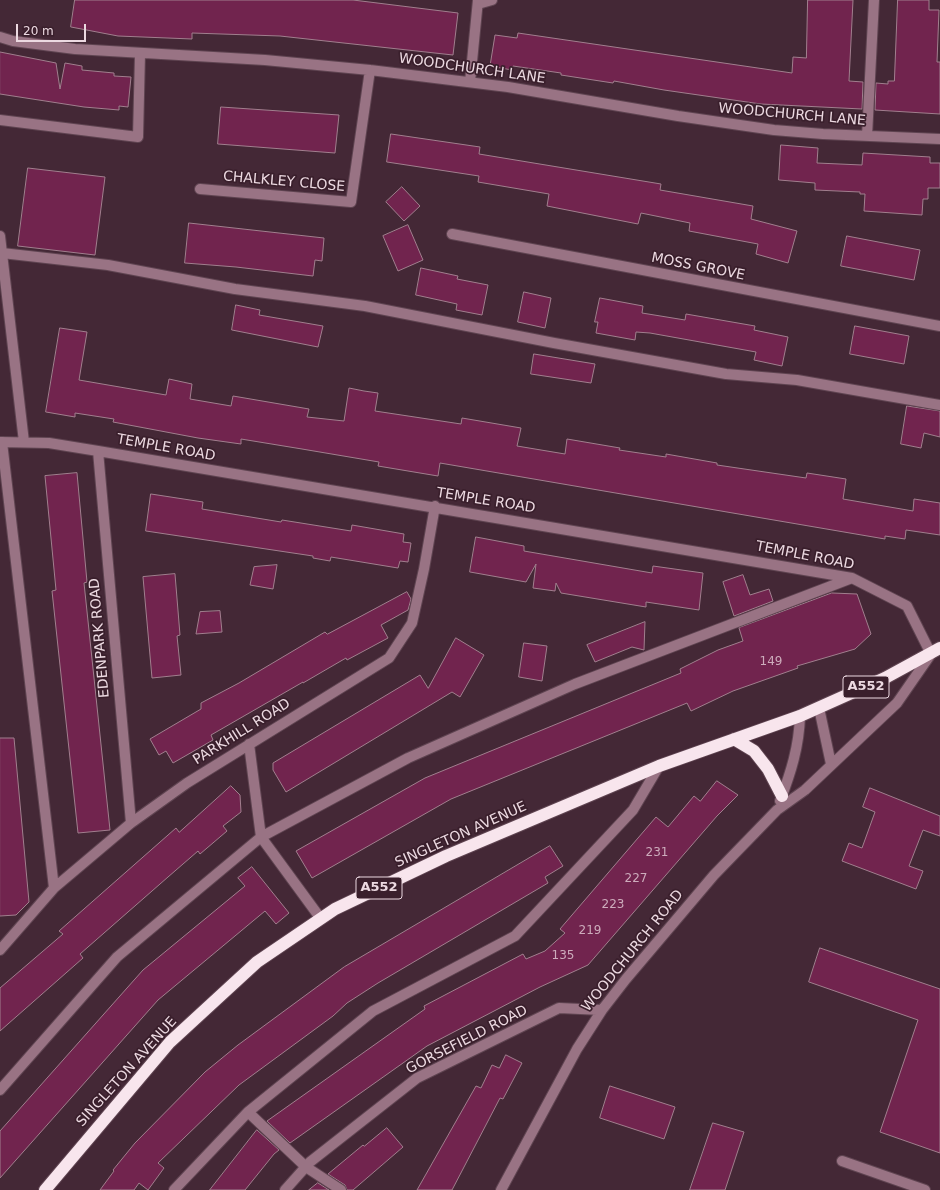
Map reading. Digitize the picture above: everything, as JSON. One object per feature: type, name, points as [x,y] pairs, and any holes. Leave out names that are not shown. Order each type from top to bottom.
[{"type":"highway","name":"A552","points":[[800,716],[885,678],[935,651]]},
{"type":"highway","name":"SINGLETON AVENUE","points":[[45,1190],[170,1042],[257,962],[335,909],[446,856],[659,766],[800,716]]},
{"type":"highway","points":[[734,740],[754,751],[768,769],[782,796]]},
{"type":"street","points":[[470,82],[478,2],[492,0]]},
{"type":"street","points":[[867,136],[874,0]]},
{"type":"street","name":"WOODCHURCH LANE","points":[[0,37],[13,41],[75,49],[140,54],[265,60],[370,70],[470,82],[774,130],[940,139]]},
{"type":"street","points":[[0,120],[138,137],[140,54]]},
{"type":"street","name":"CHALKLEY CLOSE","points":[[200,189],[351,202],[370,70]]},
{"type":"street","name":"MOSS GROVE","points":[[452,234],[940,326]]},
{"type":"street","points":[[0,236],[24,442]]},
{"type":"street","points":[[2,253],[108,266],[236,289],[365,306],[554,344],[726,374],[797,380],[940,405]]},
{"type":"street","points":[[1,442],[54,888]]},
{"type":"street","name":"TEMPLE ROAD","points":[[1,442],[49,443],[98,450],[852,578],[906,606],[935,651]]},
{"type":"street","name":"EDENPARK ROAD","points":[[98,450],[131,823]]},
{"type":"street","name":"PARKHILL ROAD","points":[[0,950],[54,888],[131,823],[187,783],[389,658],[412,623],[424,569],[435,506]]},
{"type":"street","points":[[0,1090],[117,958],[261,837],[408,758],[575,684],[852,578]]},
{"type":"street","name":"WOODCHURCH ROAD","points":[[501,1190],[577,1049],[602,1010],[626,979],[714,875],[777,810],[805,790],[897,703],[935,651]]},
{"type":"street","points":[[819,708],[831,764]]},
{"type":"street","name":"WOODCHURCH ROAD","points":[[777,810],[794,762],[799,740],[800,716]]},
{"type":"street","points":[[249,744],[261,837],[321,919]]},
{"type":"street","points":[[174,1190],[248,1112],[373,1011],[514,936],[634,810],[659,766]]},
{"type":"street","name":"GORSEFIELD ROAD","points":[[285,1190],[306,1166],[417,1078],[559,1008],[602,1010]]},
{"type":"street","points":[[248,1112],[306,1166],[341,1190]]},
{"type":"street","points":[[842,1161],[925,1190]]},
{"type":"building","points":[[75,0],[353,0],[458,13],[453,55],[280,36],[192,33],[192,39],[118,36],[71,27]]},
{"type":"building","points":[[808,0],[853,0],[849,81],[863,82],[862,109],[761,104],[614,81],[613,83],[513,66],[512,70],[490,66],[495,35],[517,38],[518,33],[792,73],[793,57],[806,58]]},
{"type":"building","points":[[898,0],[929,0],[929,10],[939,10],[937,62],[940,62],[940,114],[875,110],[876,83],[888,84],[888,81],[894,81]]},
{"type":"building","points":[[0,52],[56,63],[60,89],[65,63],[82,66],[82,70],[114,73],[114,76],[131,77],[128,107],[119,106],[119,110],[84,107],[0,94]]},
{"type":"building","points":[[221,107],[339,115],[335,153],[218,144]]},
{"type":"building","points":[[391,134],[480,147],[479,154],[661,184],[660,190],[753,206],[751,219],[797,231],[788,263],[756,254],[758,244],[689,231],[690,223],[641,213],[638,224],[547,206],[549,194],[478,182],[479,176],[387,162]]},
{"type":"building","points":[[781,145],[818,148],[817,163],[862,165],[863,153],[930,157],[930,163],[940,163],[940,188],[928,188],[928,199],[923,199],[922,215],[864,211],[865,194],[860,194],[860,192],[815,190],[815,183],[779,180]]},
{"type":"building","points":[[28,168],[105,177],[95,255],[18,246]]},
{"type":"building","points":[[402,187],[420,206],[404,221],[386,202]]},
{"type":"building","points":[[189,223],[324,238],[322,261],[315,260],[313,276],[185,263]]},
{"type":"building","points":[[408,225],[423,260],[398,271],[383,236]]},
{"type":"building","points":[[847,236],[920,250],[914,280],[841,266]]},
{"type":"building","points":[[421,268],[458,276],[457,279],[488,285],[482,315],[456,310],[457,304],[416,295]]},
{"type":"building","points":[[524,292],[551,298],[545,328],[518,322]]},
{"type":"building","points":[[600,298],[643,306],[642,313],[685,320],[686,314],[755,326],[754,330],[788,337],[782,366],[754,360],[756,352],[650,333],[636,332],[635,340],[596,333],[598,322],[595,322]]},
{"type":"building","points":[[236,305],[260,310],[259,315],[323,326],[318,347],[232,330]]},
{"type":"building","points":[[855,326],[909,336],[904,364],[850,354]]},
{"type":"building","points":[[60,328],[87,332],[79,380],[166,395],[169,379],[192,384],[190,399],[231,406],[233,396],[309,409],[307,417],[344,421],[349,388],[378,393],[375,411],[461,424],[462,418],[521,428],[517,446],[565,454],[567,439],[620,448],[619,450],[666,457],[666,454],[717,463],[717,465],[806,478],[807,473],[846,479],[843,499],[913,511],[914,499],[940,503],[940,535],[906,530],[905,539],[885,536],[885,539],[440,463],[438,476],[378,466],[379,462],[241,439],[241,444],[198,438],[113,422],[114,419],[75,413],[75,417],[46,412]]},
{"type":"building","points":[[534,354],[595,364],[591,383],[531,374]]},
{"type":"building","points":[[907,406],[940,411],[940,437],[924,433],[921,448],[901,444]]},
{"type":"building","points":[[77,473],[87,582],[84,583],[110,830],[78,833],[52,591],[56,590],[45,476]]},
{"type":"building","points":[[151,494],[203,502],[202,509],[281,522],[282,520],[351,531],[352,525],[404,534],[403,542],[411,543],[408,562],[400,561],[398,568],[331,557],[330,561],[313,558],[313,556],[146,531]]},
{"type":"building","points":[[476,537],[524,546],[524,551],[652,573],[653,566],[703,573],[699,610],[646,602],[646,607],[561,593],[556,583],[555,591],[533,588],[536,564],[526,582],[470,572]]},
{"type":"building","points":[[277,565],[273,589],[250,585],[254,567]]},
{"type":"building","points":[[175,574],[180,635],[177,636],[181,675],[152,678],[143,577]]},
{"type":"building","points":[[743,575],[750,595],[769,589],[773,601],[734,616],[723,582]]},
{"type":"building","points":[[407,592],[411,599],[408,610],[381,625],[388,638],[347,660],[346,658],[211,735],[213,740],[173,763],[166,751],[159,755],[150,739],[201,709],[201,703],[239,683],[325,632],[327,634]]},
{"type":"building","points":[[832,593],[857,594],[871,634],[855,649],[797,666],[798,668],[733,691],[691,711],[687,703],[451,799],[312,878],[296,851],[425,778],[681,673],[680,669],[718,650],[743,641],[739,628]]},
{"type":"building","points":[[220,611],[222,632],[196,634],[200,612]]},
{"type":"building","points":[[645,622],[644,650],[632,647],[595,662],[587,645]]},
{"type":"building","points":[[456,638],[484,655],[460,697],[452,692],[286,792],[273,770],[273,763],[420,675],[428,688]]},
{"type":"building","points":[[524,643],[547,646],[542,681],[519,677]]},
{"type":"building","points":[[0,738],[14,738],[29,902],[16,915],[0,916]]},
{"type":"building","points":[[717,781],[738,795],[717,816],[588,965],[540,987],[427,1046],[290,1143],[267,1121],[425,1009],[424,1006],[523,954],[526,959],[545,951],[565,933],[560,929],[656,817],[668,827],[694,796],[700,801]]},
{"type":"building","points":[[231,786],[240,795],[241,812],[223,826],[227,831],[200,854],[198,851],[80,954],[83,958],[0,1031],[0,988],[63,934],[59,931],[176,828],[179,832]]},
{"type":"building","points":[[870,788],[940,816],[940,836],[923,830],[909,866],[923,871],[916,889],[842,861],[849,843],[862,848],[875,812],[863,807]]},
{"type":"building","points":[[550,846],[563,866],[545,877],[548,883],[378,983],[347,1003],[333,1016],[239,1085],[158,1163],[164,1168],[148,1190],[139,1183],[134,1190],[100,1190],[114,1171],[113,1170],[135,1143],[205,1072],[238,1045],[344,967]]},
{"type":"building","points":[[252,867],[289,913],[276,924],[265,911],[158,1000],[0,1178],[0,1131],[143,970],[245,886],[238,878]]},
{"type":"building","points":[[820,948],[940,989],[940,1153],[880,1132],[918,1020],[809,982]]},
{"type":"building","points":[[506,1055],[522,1063],[503,1099],[500,1098],[452,1190],[417,1190],[476,1086],[481,1088],[492,1065],[499,1068]]},
{"type":"building","points":[[610,1086],[675,1107],[664,1139],[600,1118]]},
{"type":"building","points":[[713,1123],[744,1132],[725,1190],[690,1190]]},
{"type":"building","points":[[387,1128],[403,1147],[353,1190],[347,1190],[345,1185],[328,1174],[363,1145],[364,1146]]},
{"type":"building","points":[[257,1130],[279,1150],[274,1154],[245,1190],[210,1190]]},
{"type":"building","points":[[318,1183],[329,1190],[309,1190]]}]
